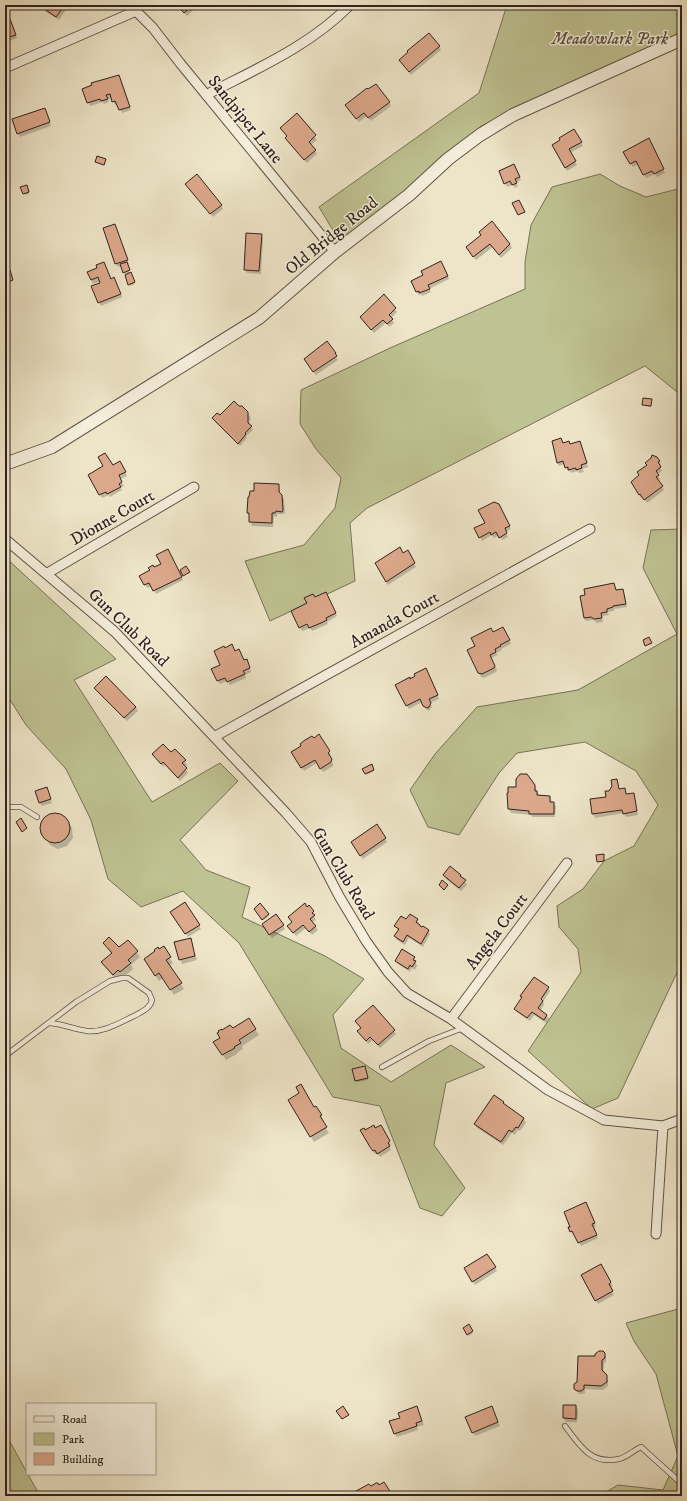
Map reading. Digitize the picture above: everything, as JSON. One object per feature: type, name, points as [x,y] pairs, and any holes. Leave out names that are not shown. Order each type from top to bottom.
[{"type":"street","points":[[206,95],[273,61],[314,35],[350,5]]},
{"type":"street","points":[[5,68],[134,8]]},
{"type":"street","name":"Sandpiper Lane","points":[[134,8],[153,28],[335,252]]},
{"type":"street","name":"Old Bridge Road","points":[[5,464],[52,447],[259,318],[335,252],[409,196],[448,159],[480,135],[512,115],[682,39]]},
{"type":"street","name":"Dionne Court","points":[[46,574],[194,487]]},
{"type":"street","name":"Amanda Court","points":[[214,737],[590,529]]},
{"type":"street","name":"Gun Club Road","points":[[5,539],[115,632],[286,813],[311,842],[366,941],[388,972],[407,993],[451,1019],[548,1090],[604,1120],[663,1126],[682,1120]]},
{"type":"street","name":"Angela Court","points":[[451,1019],[567,863]]},
{"type":"street","points":[[656,1234],[663,1126]]},
{"type":"lane","points":[[5,807],[21,807],[37,817]]},
{"type":"lane","points":[[5,1056],[76,1002],[99,987],[116,979],[128,978],[149,994],[152,1000],[148,1008],[102,1030],[86,1030],[62,1024],[50,1023]]},
{"type":"lane","points":[[382,1067],[429,1041],[463,1028]]},
{"type":"lane","points":[[566,1426],[579,1445],[590,1456],[605,1460],[621,1459],[641,1447],[682,1484]]},
{"type":"green space","name":"Meadowlark Park","points":[[507,5],[682,5],[682,44],[574,83],[481,126],[411,187],[340,242],[319,207],[479,93]]},
{"type":"green space","points":[[600,174],[620,186],[646,197],[682,188],[682,396],[645,366],[367,508],[350,523],[355,581],[270,621],[245,561],[304,545],[335,508],[341,478],[316,449],[300,424],[301,390],[390,348],[525,289],[525,262],[531,225],[552,187]]},
{"type":"green space","points":[[682,529],[682,962],[618,1098],[592,1109],[528,1051],[581,972],[578,949],[559,927],[557,906],[583,889],[604,861],[634,846],[658,805],[636,771],[585,742],[517,753],[499,773],[459,835],[428,827],[410,790],[435,754],[477,707],[578,690],[677,634],[643,568],[651,530]]},
{"type":"green space","points":[[5,557],[116,659],[74,680],[152,802],[220,763],[238,781],[180,840],[206,870],[250,887],[242,917],[325,956],[364,979],[333,1015],[341,1048],[391,1082],[451,1045],[485,1067],[446,1083],[434,1145],[465,1188],[442,1216],[420,1208],[380,1106],[333,1097],[239,943],[183,891],[141,907],[108,879],[91,820],[66,769],[26,725],[5,692]]},
{"type":"green space","points":[[682,1308],[682,1496],[599,1496],[618,1485],[663,1490],[678,1456],[656,1374],[634,1341],[626,1323]]},
{"type":"green space","points":[[5,1433],[26,1471],[26,1475],[28,1475],[40,1496],[5,1496]]},
{"type":"building","points":[[45,5],[65,5],[56,17],[43,8]]},
{"type":"building","points":[[177,5],[193,5],[184,13]]},
{"type":"building","points":[[10,19],[16,35],[6,38],[5,40],[5,21]]},
{"type":"building","points":[[429,33],[440,46],[409,72],[399,60],[408,52],[407,51]]},
{"type":"building","points":[[119,75],[130,107],[119,110],[115,101],[112,102],[110,94],[106,95],[108,99],[101,101],[100,99],[87,103],[82,89],[92,85],[91,83]]},
{"type":"building","points":[[376,84],[390,102],[368,118],[364,113],[356,119],[345,105],[367,88],[368,89]]},
{"type":"building","points":[[45,108],[50,122],[17,134],[12,119]]},
{"type":"building","points":[[297,113],[316,135],[309,142],[316,150],[304,160],[285,138],[287,136],[280,128]]},
{"type":"building","points":[[574,129],[582,142],[569,149],[576,161],[565,168],[552,145],[560,140],[559,138]]},
{"type":"building","points":[[649,138],[664,169],[654,174],[652,171],[643,175],[636,161],[630,164],[623,152]]},
{"type":"building","points":[[97,156],[106,159],[104,165],[95,162]]},
{"type":"building","points":[[514,164],[520,177],[515,179],[517,183],[512,185],[510,181],[504,184],[499,171]]},
{"type":"building","points":[[197,174],[222,205],[210,214],[185,184]]},
{"type":"building","points":[[27,185],[29,192],[23,194],[20,187]]},
{"type":"building","points":[[519,200],[525,212],[518,215],[512,203]]},
{"type":"building","points":[[492,221],[510,244],[499,255],[490,244],[473,257],[466,247],[481,235],[479,232]]},
{"type":"building","points":[[115,224],[128,260],[115,264],[103,228]]},
{"type":"building","points":[[246,233],[262,234],[259,271],[244,270]]},
{"type":"building","points":[[441,261],[448,276],[428,285],[430,289],[419,293],[419,291],[416,292],[411,281],[423,275],[421,271]]},
{"type":"building","points":[[104,262],[111,279],[114,277],[121,294],[98,303],[91,286],[100,283],[98,277],[91,280],[87,272],[97,268],[96,265]]},
{"type":"building","points":[[127,262],[130,270],[123,273],[120,264]]},
{"type":"building","points":[[10,270],[13,280],[8,282],[5,272]]},
{"type":"building","points":[[131,272],[135,282],[128,285],[125,275]]},
{"type":"building","points":[[384,294],[396,308],[389,315],[393,319],[387,324],[383,320],[371,330],[360,317]]},
{"type":"building","points":[[327,341],[337,356],[313,372],[304,359]]},
{"type":"building","points":[[643,398],[652,399],[651,406],[642,405]]},
{"type":"building","points":[[234,401],[248,412],[248,423],[252,426],[245,433],[246,434],[238,444],[212,418],[217,413],[220,415]]},
{"type":"building","points":[[561,438],[563,443],[569,441],[570,444],[580,441],[587,463],[581,465],[582,468],[568,470],[568,467],[565,468],[563,461],[557,463],[552,441]]},
{"type":"building","points":[[105,453],[113,465],[120,461],[126,472],[119,475],[122,482],[119,484],[121,487],[107,494],[106,492],[99,495],[88,475],[103,466],[98,457]]},
{"type":"building","points":[[652,455],[657,457],[660,461],[658,462],[661,467],[656,471],[659,475],[656,477],[663,486],[644,500],[631,482],[639,475],[637,472],[647,465],[645,463],[651,458]]},
{"type":"building","points":[[254,483],[279,484],[279,492],[282,495],[283,510],[282,512],[276,511],[275,513],[272,513],[272,523],[249,522],[249,513],[247,513],[248,497],[250,491],[254,491]]},
{"type":"building","points":[[494,502],[499,504],[510,526],[505,528],[507,533],[499,538],[496,532],[491,535],[490,532],[479,538],[474,528],[485,523],[478,510]]},
{"type":"building","points":[[400,547],[403,553],[408,550],[415,563],[386,582],[375,563]]},
{"type":"building","points":[[168,549],[182,577],[153,591],[149,583],[144,585],[139,576],[150,570],[148,568],[153,565],[154,567],[161,564],[156,555]]},
{"type":"building","points":[[186,566],[190,572],[183,576],[180,570]]},
{"type":"building","points":[[614,583],[616,590],[623,589],[626,604],[613,606],[607,609],[607,612],[601,613],[602,618],[584,618],[580,596],[585,595],[584,589]]},
{"type":"building","points":[[326,592],[336,613],[326,618],[327,620],[309,628],[307,624],[299,628],[291,611],[307,603],[304,598],[313,594],[315,597]]},
{"type":"building","points":[[503,627],[510,640],[500,645],[501,646],[495,649],[496,652],[490,655],[495,666],[494,668],[482,674],[478,673],[467,650],[475,646],[471,638],[491,628],[493,632]]},
{"type":"building","points":[[649,637],[652,643],[645,646],[643,640]]},
{"type":"building","points":[[232,644],[235,651],[239,649],[244,660],[247,659],[250,668],[243,671],[245,674],[227,682],[225,678],[217,681],[211,669],[220,665],[214,651]]},
{"type":"building","points":[[426,668],[438,695],[429,699],[431,703],[427,708],[423,706],[420,699],[406,706],[395,685],[410,677],[410,679],[415,676],[414,674]]},
{"type":"building","points":[[106,676],[136,707],[124,718],[94,688]]},
{"type":"building","points":[[319,734],[330,751],[328,753],[332,759],[331,762],[320,769],[315,760],[301,768],[291,752],[301,746],[300,744],[305,740],[312,736],[314,738]]},
{"type":"building","points":[[163,744],[171,752],[175,749],[186,760],[182,763],[187,768],[178,778],[163,762],[161,764],[152,754]]},
{"type":"building","points":[[372,764],[374,770],[365,774],[362,769]]},
{"type":"building","points":[[520,774],[527,774],[535,785],[537,795],[550,796],[550,802],[554,802],[554,814],[529,814],[529,811],[508,809],[508,787],[516,787],[516,779]]},
{"type":"building","points":[[617,779],[619,789],[625,788],[626,794],[634,793],[637,811],[623,814],[622,810],[592,814],[590,799],[606,797],[605,791],[609,791],[612,786],[611,780]]},
{"type":"building","points":[[47,787],[51,799],[39,803],[35,791]]},
{"type":"building","points":[[55,813],[66,817],[70,828],[66,839],[55,843],[44,839],[40,828],[44,817]]},
{"type":"building","points":[[21,818],[27,828],[22,832],[16,822]]},
{"type":"building","points":[[377,824],[386,838],[360,856],[351,842]]},
{"type":"building","points":[[604,854],[604,861],[597,862],[596,855]]},
{"type":"building","points":[[450,866],[466,880],[459,888],[443,875]]},
{"type":"building","points":[[442,880],[448,885],[444,890],[439,885]]},
{"type":"building","points":[[185,902],[200,925],[185,934],[170,912]]},
{"type":"building","points":[[260,903],[269,914],[262,920],[254,909]]},
{"type":"building","points":[[305,903],[307,907],[309,905],[314,911],[312,913],[315,915],[310,919],[316,926],[309,932],[303,925],[293,933],[287,926],[292,922],[288,917]]},
{"type":"building","points":[[276,914],[284,925],[269,935],[262,924]]},
{"type":"building","points":[[410,914],[418,919],[416,922],[420,926],[423,926],[429,930],[421,944],[407,935],[403,942],[394,936],[399,929],[394,926],[401,916],[406,919]]},
{"type":"building","points":[[109,937],[119,947],[128,940],[138,951],[128,960],[131,963],[120,972],[118,970],[113,975],[101,962],[112,953],[103,943]]},
{"type":"building","points":[[191,938],[195,956],[179,960],[174,942]]},
{"type":"building","points":[[164,946],[171,957],[166,960],[182,983],[170,990],[159,973],[155,976],[144,959],[158,947],[159,949]]},
{"type":"building","points":[[402,949],[415,957],[413,960],[416,961],[412,967],[410,965],[408,969],[395,961]]},
{"type":"building","points":[[534,977],[549,987],[541,999],[543,1001],[538,1008],[547,1015],[544,1020],[532,1012],[527,1018],[514,1009],[522,997],[520,996]]},
{"type":"building","points":[[373,1005],[395,1030],[378,1045],[370,1037],[366,1041],[357,1031],[361,1028],[355,1021]]},
{"type":"building","points":[[249,1018],[256,1029],[239,1040],[241,1043],[234,1047],[235,1048],[222,1055],[213,1042],[220,1038],[217,1033],[219,1032],[218,1031],[230,1025],[233,1028]]},
{"type":"building","points":[[365,1066],[368,1078],[355,1081],[352,1069]]},
{"type":"building","points":[[301,1084],[314,1107],[316,1106],[322,1115],[320,1116],[327,1127],[310,1137],[288,1100],[299,1093],[296,1087]]},
{"type":"building","points":[[494,1095],[524,1118],[518,1128],[516,1127],[512,1132],[509,1130],[501,1142],[474,1124]]},
{"type":"building","points":[[374,1125],[375,1128],[381,1125],[390,1141],[388,1143],[390,1146],[377,1154],[375,1150],[373,1151],[370,1147],[360,1130],[364,1128],[365,1130]]},
{"type":"building","points":[[586,1202],[595,1223],[592,1224],[597,1235],[578,1243],[572,1231],[570,1232],[568,1227],[570,1227],[564,1212]]},
{"type":"building","points":[[487,1254],[496,1267],[472,1282],[464,1268]]},
{"type":"building","points":[[601,1264],[611,1282],[609,1284],[613,1291],[595,1301],[581,1275]]},
{"type":"building","points":[[469,1324],[473,1331],[467,1335],[463,1328]]},
{"type":"building","points":[[599,1351],[603,1351],[605,1353],[605,1358],[602,1360],[602,1370],[607,1375],[607,1382],[601,1386],[584,1385],[584,1389],[577,1391],[574,1389],[574,1384],[577,1382],[578,1356],[595,1356],[595,1354]]},
{"type":"building","points":[[563,1405],[576,1405],[576,1419],[563,1418]]},
{"type":"building","points":[[343,1406],[349,1415],[342,1419],[336,1411]]},
{"type":"building","points":[[417,1406],[422,1421],[416,1423],[417,1426],[394,1434],[389,1421],[400,1418],[398,1413]]},
{"type":"building","points":[[492,1406],[498,1422],[472,1433],[465,1417]]},
{"type":"building","points":[[384,1482],[393,1496],[359,1496],[356,1491],[369,1484],[371,1486],[378,1483],[379,1485]]}]
